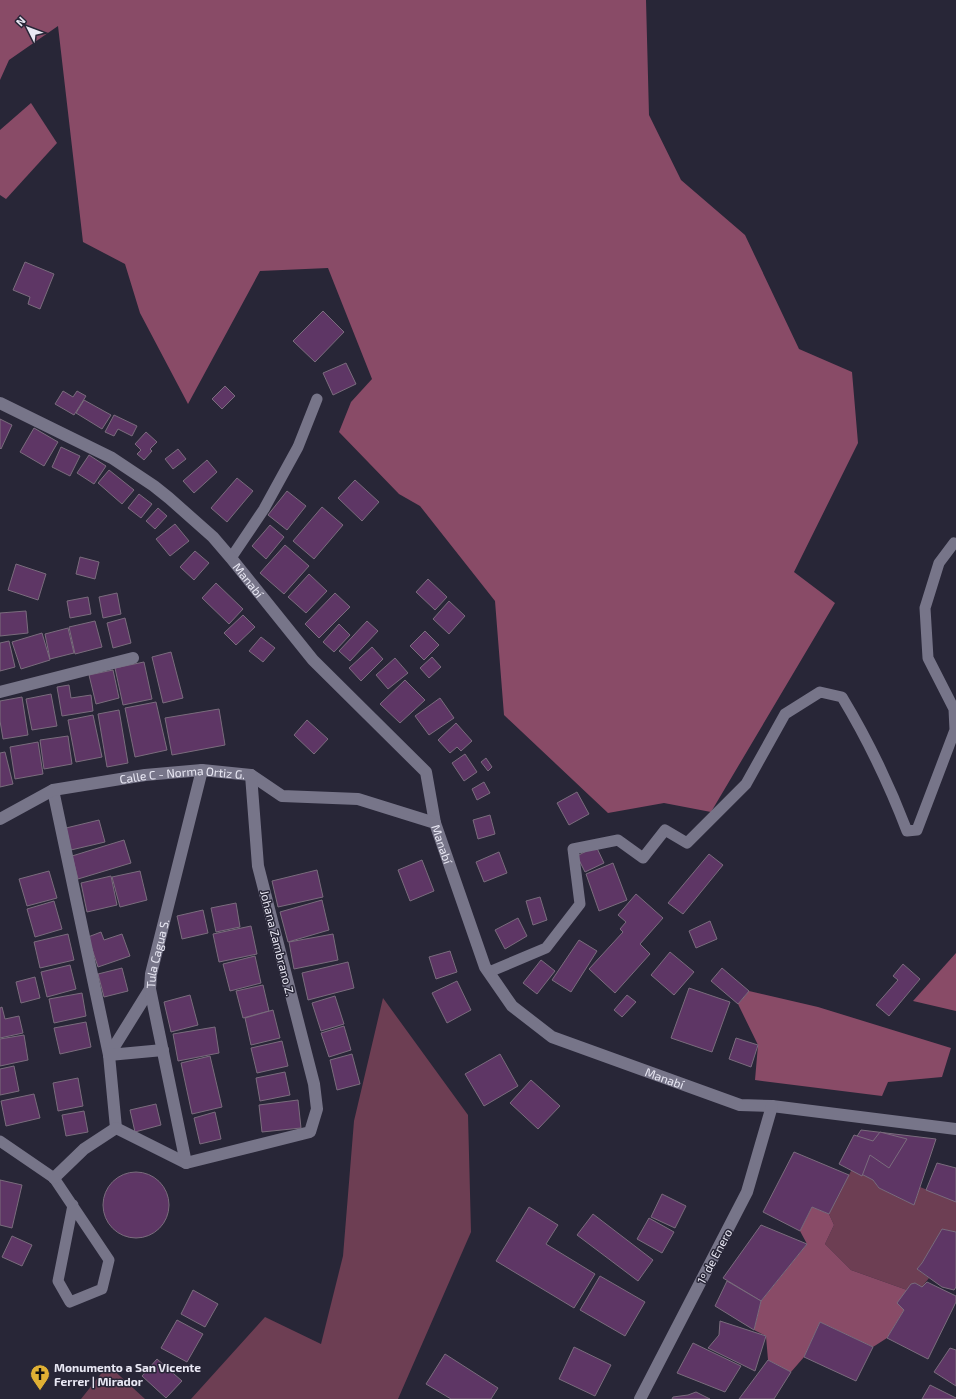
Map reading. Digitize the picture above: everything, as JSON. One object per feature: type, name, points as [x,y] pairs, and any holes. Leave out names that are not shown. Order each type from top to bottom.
[{"type":"street","name":"Manabí","points":[[0,403],[112,458],[169,498],[213,537],[313,660],[426,772],[435,823],[485,967],[512,1006],[552,1037],[740,1105],[772,1106],[956,1130]]},
{"type":"street","points":[[0,692],[133,658]]},
{"type":"street","name":"Calle C - Norma Ortiz G.","points":[[0,819],[53,790],[145,775],[202,770],[251,775],[282,796],[358,799],[435,823]]},
{"type":"street","name":"Tula Cagua S.","points":[[186,1162],[150,989],[151,974],[202,770]]},
{"type":"street","name":"Johana Zambrano Z.","points":[[186,1162],[310,1132],[317,1109],[314,1084],[258,866],[251,775]]},
{"type":"street","points":[[53,790],[109,1055],[116,1128]]},
{"type":"street","points":[[109,1055],[150,989]]},
{"type":"street","points":[[109,1055],[163,1050]]},
{"type":"street","name":"1º de Enero","points":[[640,1399],[747,1192],[772,1106]]},
{"type":"street","points":[[116,1128],[186,1162]]},
{"type":"street","points":[[54,1178],[84,1150],[116,1128]]},
{"type":"lane","points":[[231,558],[264,509],[295,454],[317,399]]},
{"type":"lane","points":[[489,972],[546,948],[580,904],[573,849],[618,840],[643,858],[665,830],[687,843],[746,784],[785,714],[820,692],[842,697],[865,736],[895,799],[907,831],[917,830],[956,730],[954,708],[928,658],[925,608],[939,563],[954,543],[956,544]]},
{"type":"lane","points":[[0,1141],[54,1178],[110,1260],[102,1289],[70,1302],[58,1281],[73,1206]]},
{"type":"shaded area","points":[[0,0],[646,0],[649,115],[681,180],[745,235],[799,349],[852,372],[858,443],[794,572],[835,603],[711,812],[664,803],[608,813],[504,715],[495,601],[420,506],[399,494],[339,432],[351,402],[372,379],[328,268],[260,271],[188,404],[140,313],[125,264],[83,242],[58,26],[9,60],[0,80]]},
{"type":"shaded area","points":[[31,103],[57,143],[6,199],[0,195],[0,130]]},
{"type":"shaded area","points":[[956,953],[956,1011],[913,1001]]},
{"type":"shaded area","points":[[749,991],[818,1007],[951,1048],[942,1077],[888,1082],[882,1096],[755,1080],[758,1045],[738,1004]]},
{"type":"shaded area","points":[[383,998],[468,1115],[471,1232],[398,1399],[191,1399],[265,1317],[321,1344],[343,1256],[354,1121]]},
{"type":"shaded area","points":[[852,1169],[873,1180],[879,1188],[914,1205],[920,1187],[956,1201],[956,1232],[942,1229],[917,1269],[929,1278],[922,1287],[915,1283],[911,1284],[907,1290],[851,1270],[825,1244],[834,1225],[829,1214]]},
{"type":"shaded area","points":[[812,1207],[829,1214],[834,1225],[825,1244],[851,1270],[907,1290],[904,1310],[887,1338],[873,1347],[820,1322],[804,1357],[791,1372],[768,1360],[766,1336],[754,1330],[761,1301],[807,1244],[800,1231]]},
{"type":"shaded area","points":[[108,1365],[145,1399],[81,1399]]},
{"type":"building","points":[[25,262],[54,274],[40,309],[28,304],[30,297],[13,290]]},
{"type":"building","points":[[323,311],[344,332],[315,362],[293,341]]},
{"type":"building","points":[[346,363],[356,384],[333,395],[323,373]]},
{"type":"building","points":[[225,386],[235,396],[222,409],[212,399]]},
{"type":"building","points":[[63,391],[73,397],[77,391],[86,396],[74,415],[55,404]]},
{"type":"building","points":[[84,400],[111,415],[102,429],[76,413]]},
{"type":"building","points":[[114,415],[137,426],[132,436],[118,429],[114,436],[105,432]]},
{"type":"building","points":[[0,419],[12,425],[1,449],[0,448]]},
{"type":"building","points":[[34,428],[58,442],[44,466],[20,452]]},
{"type":"building","points":[[146,432],[157,442],[150,449],[152,451],[144,460],[137,454],[141,450],[135,444]]},
{"type":"building","points":[[61,447],[80,456],[70,476],[52,467]]},
{"type":"building","points":[[178,449],[186,459],[173,469],[165,459]]},
{"type":"building","points":[[89,455],[106,466],[94,484],[77,473]]},
{"type":"building","points":[[207,460],[217,472],[194,493],[183,481]]},
{"type":"building","points":[[109,470],[134,490],[122,504],[98,483]]},
{"type":"building","points":[[237,478],[253,491],[227,522],[211,508]]},
{"type":"building","points":[[355,480],[379,502],[362,521],[338,498]]},
{"type":"building","points":[[287,491],[306,506],[287,530],[268,515]]},
{"type":"building","points":[[139,494],[152,504],[141,518],[128,508]]},
{"type":"building","points":[[322,507],[343,525],[314,559],[293,541]]},
{"type":"building","points":[[158,508],[167,516],[155,529],[146,521]]},
{"type":"building","points":[[175,524],[189,541],[170,556],[156,539]]},
{"type":"building","points":[[270,525],[284,537],[266,559],[252,546]]},
{"type":"building","points":[[285,545],[309,566],[284,594],[260,573]]},
{"type":"building","points":[[195,551],[209,563],[194,580],[180,567]]},
{"type":"building","points":[[80,557],[99,562],[95,579],[76,574]]},
{"type":"building","points":[[16,564],[46,574],[38,600],[8,590]]},
{"type":"building","points":[[309,574],[327,591],[306,613],[288,597]]},
{"type":"building","points":[[428,579],[447,597],[435,610],[416,592]]},
{"type":"building","points":[[216,583],[243,609],[229,624],[202,598]]},
{"type":"building","points":[[117,593],[121,614],[103,618],[99,597]]},
{"type":"building","points":[[335,593],[350,607],[319,638],[305,624]]},
{"type":"building","points":[[88,597],[91,614],[70,618],[67,601]]},
{"type":"building","points":[[449,601],[465,616],[449,634],[433,619]]},
{"type":"building","points":[[26,611],[28,633],[0,636],[0,613]]},
{"type":"building","points":[[243,615],[255,627],[236,645],[224,633]]},
{"type":"building","points":[[125,618],[131,643],[113,648],[107,623]]},
{"type":"building","points":[[95,621],[102,647],[75,654],[69,627]]},
{"type":"building","points":[[367,621],[378,631],[350,661],[339,651]]},
{"type":"building","points":[[339,624],[350,635],[334,652],[323,642]]},
{"type":"building","points":[[68,628],[74,653],[50,659],[45,634]]},
{"type":"building","points":[[425,631],[439,645],[424,660],[410,646]]},
{"type":"building","points":[[42,633],[50,660],[21,669],[12,642]]},
{"type":"building","points":[[261,637],[275,648],[263,662],[249,651]]},
{"type":"building","points":[[9,641],[15,667],[0,671],[0,643]]},
{"type":"building","points":[[372,647],[383,659],[361,681],[349,668]]},
{"type":"building","points":[[171,652],[183,698],[163,703],[152,657]]},
{"type":"building","points":[[432,657],[441,667],[429,678],[420,668]]},
{"type":"building","points":[[395,658],[408,673],[388,689],[376,675]]},
{"type":"building","points":[[144,662],[152,699],[123,705],[115,668]]},
{"type":"building","points":[[113,670],[119,698],[96,704],[89,675]]},
{"type":"building","points":[[405,680],[425,700],[400,723],[380,704]]},
{"type":"building","points":[[69,685],[71,698],[91,695],[93,711],[62,716],[57,687]]},
{"type":"building","points":[[51,694],[57,726],[32,730],[26,699]]},
{"type":"building","points":[[22,697],[28,735],[3,739],[0,721],[0,701]]},
{"type":"building","points":[[440,698],[454,718],[429,735],[415,716]]},
{"type":"building","points":[[156,702],[167,750],[135,757],[125,708]]},
{"type":"building","points":[[219,709],[225,745],[172,755],[165,718]]},
{"type":"building","points":[[119,710],[128,763],[107,767],[98,714]]},
{"type":"building","points":[[93,715],[102,757],[76,762],[68,720]]},
{"type":"building","points":[[307,720],[328,739],[314,754],[294,735]]},
{"type":"building","points":[[456,723],[472,741],[461,751],[457,747],[450,753],[438,740]]},
{"type":"building","points":[[68,736],[72,764],[44,769],[40,740]]},
{"type":"building","points":[[38,742],[43,774],[15,779],[10,747]]},
{"type":"building","points":[[5,752],[13,784],[0,787],[0,753]]},
{"type":"building","points":[[465,754],[477,772],[464,781],[452,763]]},
{"type":"building","points":[[486,758],[492,767],[488,771],[481,762]]},
{"type":"building","points":[[484,782],[490,793],[477,800],[472,789]]},
{"type":"building","points":[[577,792],[589,814],[569,825],[557,803]]},
{"type":"building","points":[[490,815],[495,834],[478,839],[473,820]]},
{"type":"building","points":[[99,820],[105,842],[71,850],[66,828]]},
{"type":"building","points":[[124,840],[131,863],[78,879],[72,856]]},
{"type":"building","points":[[596,846],[604,863],[585,872],[577,856]]},
{"type":"building","points":[[499,852],[507,873],[484,882],[476,862]]},
{"type":"building","points":[[709,854],[723,865],[683,914],[668,903]]},
{"type":"building","points":[[422,860],[434,891],[410,901],[398,870]]},
{"type":"building","points":[[613,863],[627,900],[599,911],[586,874]]},
{"type":"building","points":[[317,870],[323,897],[278,907],[272,881]]},
{"type":"building","points":[[49,871],[57,898],[27,906],[19,879]]},
{"type":"building","points":[[140,871],[147,900],[120,907],[112,877]]},
{"type":"building","points":[[111,876],[117,905],[87,912],[81,883]]},
{"type":"building","points":[[636,894],[663,918],[640,944],[650,954],[615,993],[589,969],[623,932],[620,929],[626,922],[618,915]]},
{"type":"building","points":[[540,897],[547,920],[533,925],[526,901]]},
{"type":"building","points":[[322,900],[329,930],[288,942],[280,912]]},
{"type":"building","points":[[54,901],[62,929],[35,937],[27,909]]},
{"type":"building","points":[[236,903],[240,927],[216,932],[211,908]]},
{"type":"building","points":[[203,910],[208,933],[182,939],[177,916]]},
{"type":"building","points":[[518,918],[527,936],[505,949],[495,930]]},
{"type":"building","points":[[710,921],[717,939],[696,948],[689,931]]},
{"type":"building","points":[[251,926],[257,954],[219,962],[213,934]]},
{"type":"building","points":[[101,932],[104,940],[122,934],[130,956],[98,967],[88,937]]},
{"type":"building","points":[[68,934],[74,960],[40,968],[34,942]]},
{"type":"building","points":[[333,934],[338,960],[294,969],[289,942]]},
{"type":"building","points":[[579,940],[597,951],[571,992],[552,980]]},
{"type":"building","points":[[450,951],[457,972],[436,979],[429,957]]},
{"type":"building","points":[[670,952],[694,972],[674,995],[651,975]]},
{"type":"building","points":[[255,956],[261,983],[230,991],[223,964]]},
{"type":"building","points":[[541,960],[555,971],[537,994],[523,983]]},
{"type":"building","points":[[348,962],[354,988],[308,1000],[302,973]]},
{"type":"building","points":[[903,964],[920,979],[889,1016],[876,1005],[898,980],[893,976]]},
{"type":"building","points":[[70,965],[76,989],[47,997],[41,972]]},
{"type":"building","points":[[122,968],[128,991],[104,997],[98,974]]},
{"type":"building","points":[[722,968],[749,991],[738,1004],[711,981]]},
{"type":"building","points":[[35,977],[40,998],[21,1003],[16,982]]},
{"type":"building","points":[[457,981],[471,1010],[447,1023],[432,993]]},
{"type":"building","points":[[263,985],[269,1011],[243,1018],[236,991]]},
{"type":"building","points":[[689,988],[730,1002],[712,1052],[671,1038]]},
{"type":"building","points":[[82,993],[86,1016],[54,1023],[49,999]]},
{"type":"building","points":[[190,995],[198,1025],[171,1032],[164,1002]]},
{"type":"building","points":[[627,995],[636,1002],[622,1017],[614,1010]]},
{"type":"building","points":[[335,996],[344,1024],[321,1031],[312,1003]]},
{"type":"building","points":[[2,1007],[5,1019],[19,1016],[23,1033],[0,1038],[0,1008]]},
{"type":"building","points":[[273,1010],[280,1038],[251,1045],[245,1018]]},
{"type":"building","points":[[86,1022],[91,1047],[60,1054],[54,1028]]},
{"type":"building","points":[[344,1026],[351,1050],[329,1057],[321,1033]]},
{"type":"building","points":[[215,1027],[219,1053],[178,1061],[173,1034]]},
{"type":"building","points":[[24,1035],[28,1060],[0,1066],[0,1039]]},
{"type":"building","points":[[736,1038],[758,1045],[751,1067],[729,1059]]},
{"type":"building","points":[[282,1041],[288,1066],[257,1073],[251,1048]]},
{"type":"building","points":[[352,1054],[360,1084],[337,1090],[330,1060]]},
{"type":"building","points":[[500,1054],[518,1086],[484,1106],[465,1074]]},
{"type":"building","points":[[210,1056],[222,1107],[192,1114],[181,1063]]},
{"type":"building","points":[[14,1066],[19,1091],[0,1095],[0,1069]]},
{"type":"building","points":[[285,1072],[290,1095],[260,1101],[256,1078]]},
{"type":"building","points":[[78,1078],[83,1106],[58,1111],[53,1083]]},
{"type":"building","points":[[531,1080],[560,1106],[538,1129],[510,1103]]},
{"type":"building","points":[[34,1094],[40,1118],[6,1126],[1,1101]]},
{"type":"building","points":[[298,1100],[301,1128],[262,1132],[259,1105]]},
{"type":"building","points":[[156,1104],[161,1125],[135,1132],[130,1110]]},
{"type":"building","points":[[84,1111],[88,1132],[66,1136],[62,1115]]},
{"type":"building","points":[[215,1112],[221,1139],[200,1144],[194,1118]]},
{"type":"building","points":[[861,1130],[936,1139],[914,1205],[879,1188],[873,1180],[840,1163]]},
{"type":"building","points":[[880,1132],[907,1139],[889,1168],[870,1155],[862,1176],[839,1164],[854,1135],[873,1141]]},
{"type":"building","points":[[794,1152],[849,1175],[829,1214],[812,1207],[800,1231],[763,1212]]},
{"type":"building","points":[[937,1163],[956,1168],[956,1202],[926,1190]]},
{"type":"building","points":[[136,1172],[149,1175],[159,1182],[166,1192],[169,1205],[166,1218],[159,1228],[149,1235],[136,1238],[123,1235],[113,1228],[106,1218],[103,1205],[106,1192],[113,1182],[123,1175]]},
{"type":"building","points":[[0,1180],[22,1185],[12,1228],[0,1225]]},
{"type":"building","points":[[662,1194],[686,1206],[675,1228],[651,1217]]},
{"type":"building","points":[[529,1207],[558,1225],[546,1244],[595,1274],[574,1308],[496,1261]]},
{"type":"building","points":[[593,1214],[653,1260],[638,1281],[577,1235]]},
{"type":"building","points":[[649,1218],[674,1232],[662,1253],[637,1239]]},
{"type":"building","points":[[761,1225],[807,1244],[761,1301],[723,1278]]},
{"type":"building","points":[[942,1229],[956,1232],[956,1287],[954,1290],[942,1287],[917,1269]]},
{"type":"building","points":[[12,1236],[32,1245],[22,1266],[2,1257]]},
{"type":"building","points":[[600,1276],[645,1302],[625,1336],[580,1310]]},
{"type":"building","points":[[727,1281],[761,1301],[754,1330],[715,1306]]},
{"type":"building","points":[[927,1282],[956,1296],[956,1302],[928,1359],[887,1338],[904,1310],[897,1303],[911,1284],[915,1283],[922,1287]]},
{"type":"building","points":[[193,1290],[218,1304],[205,1327],[181,1314]]},
{"type":"building","points":[[177,1320],[203,1334],[187,1362],[161,1348]]},
{"type":"building","points":[[720,1321],[766,1336],[755,1371],[708,1348],[719,1335]]},
{"type":"building","points":[[820,1322],[873,1347],[856,1381],[804,1357]]},
{"type":"building","points":[[693,1343],[741,1366],[725,1392],[677,1373]]},
{"type":"building","points":[[574,1347],[611,1365],[595,1396],[559,1379]]},
{"type":"building","points":[[950,1348],[956,1350],[956,1386],[934,1372]]},
{"type":"building","points":[[445,1354],[498,1388],[491,1399],[451,1399],[426,1384]]},
{"type":"building","points":[[157,1359],[182,1381],[166,1398],[142,1376]]},
{"type":"building","points":[[768,1360],[791,1372],[774,1399],[739,1399]]},
{"type":"building","points":[[930,1385],[956,1398],[956,1399],[922,1399]]},
{"type":"building","points":[[696,1392],[710,1399],[672,1399],[673,1397],[688,1395]]},
{"type":"place","name":"Monumento a San Vicente Ferrer | Mirador","points":[[40,1391]]}]
